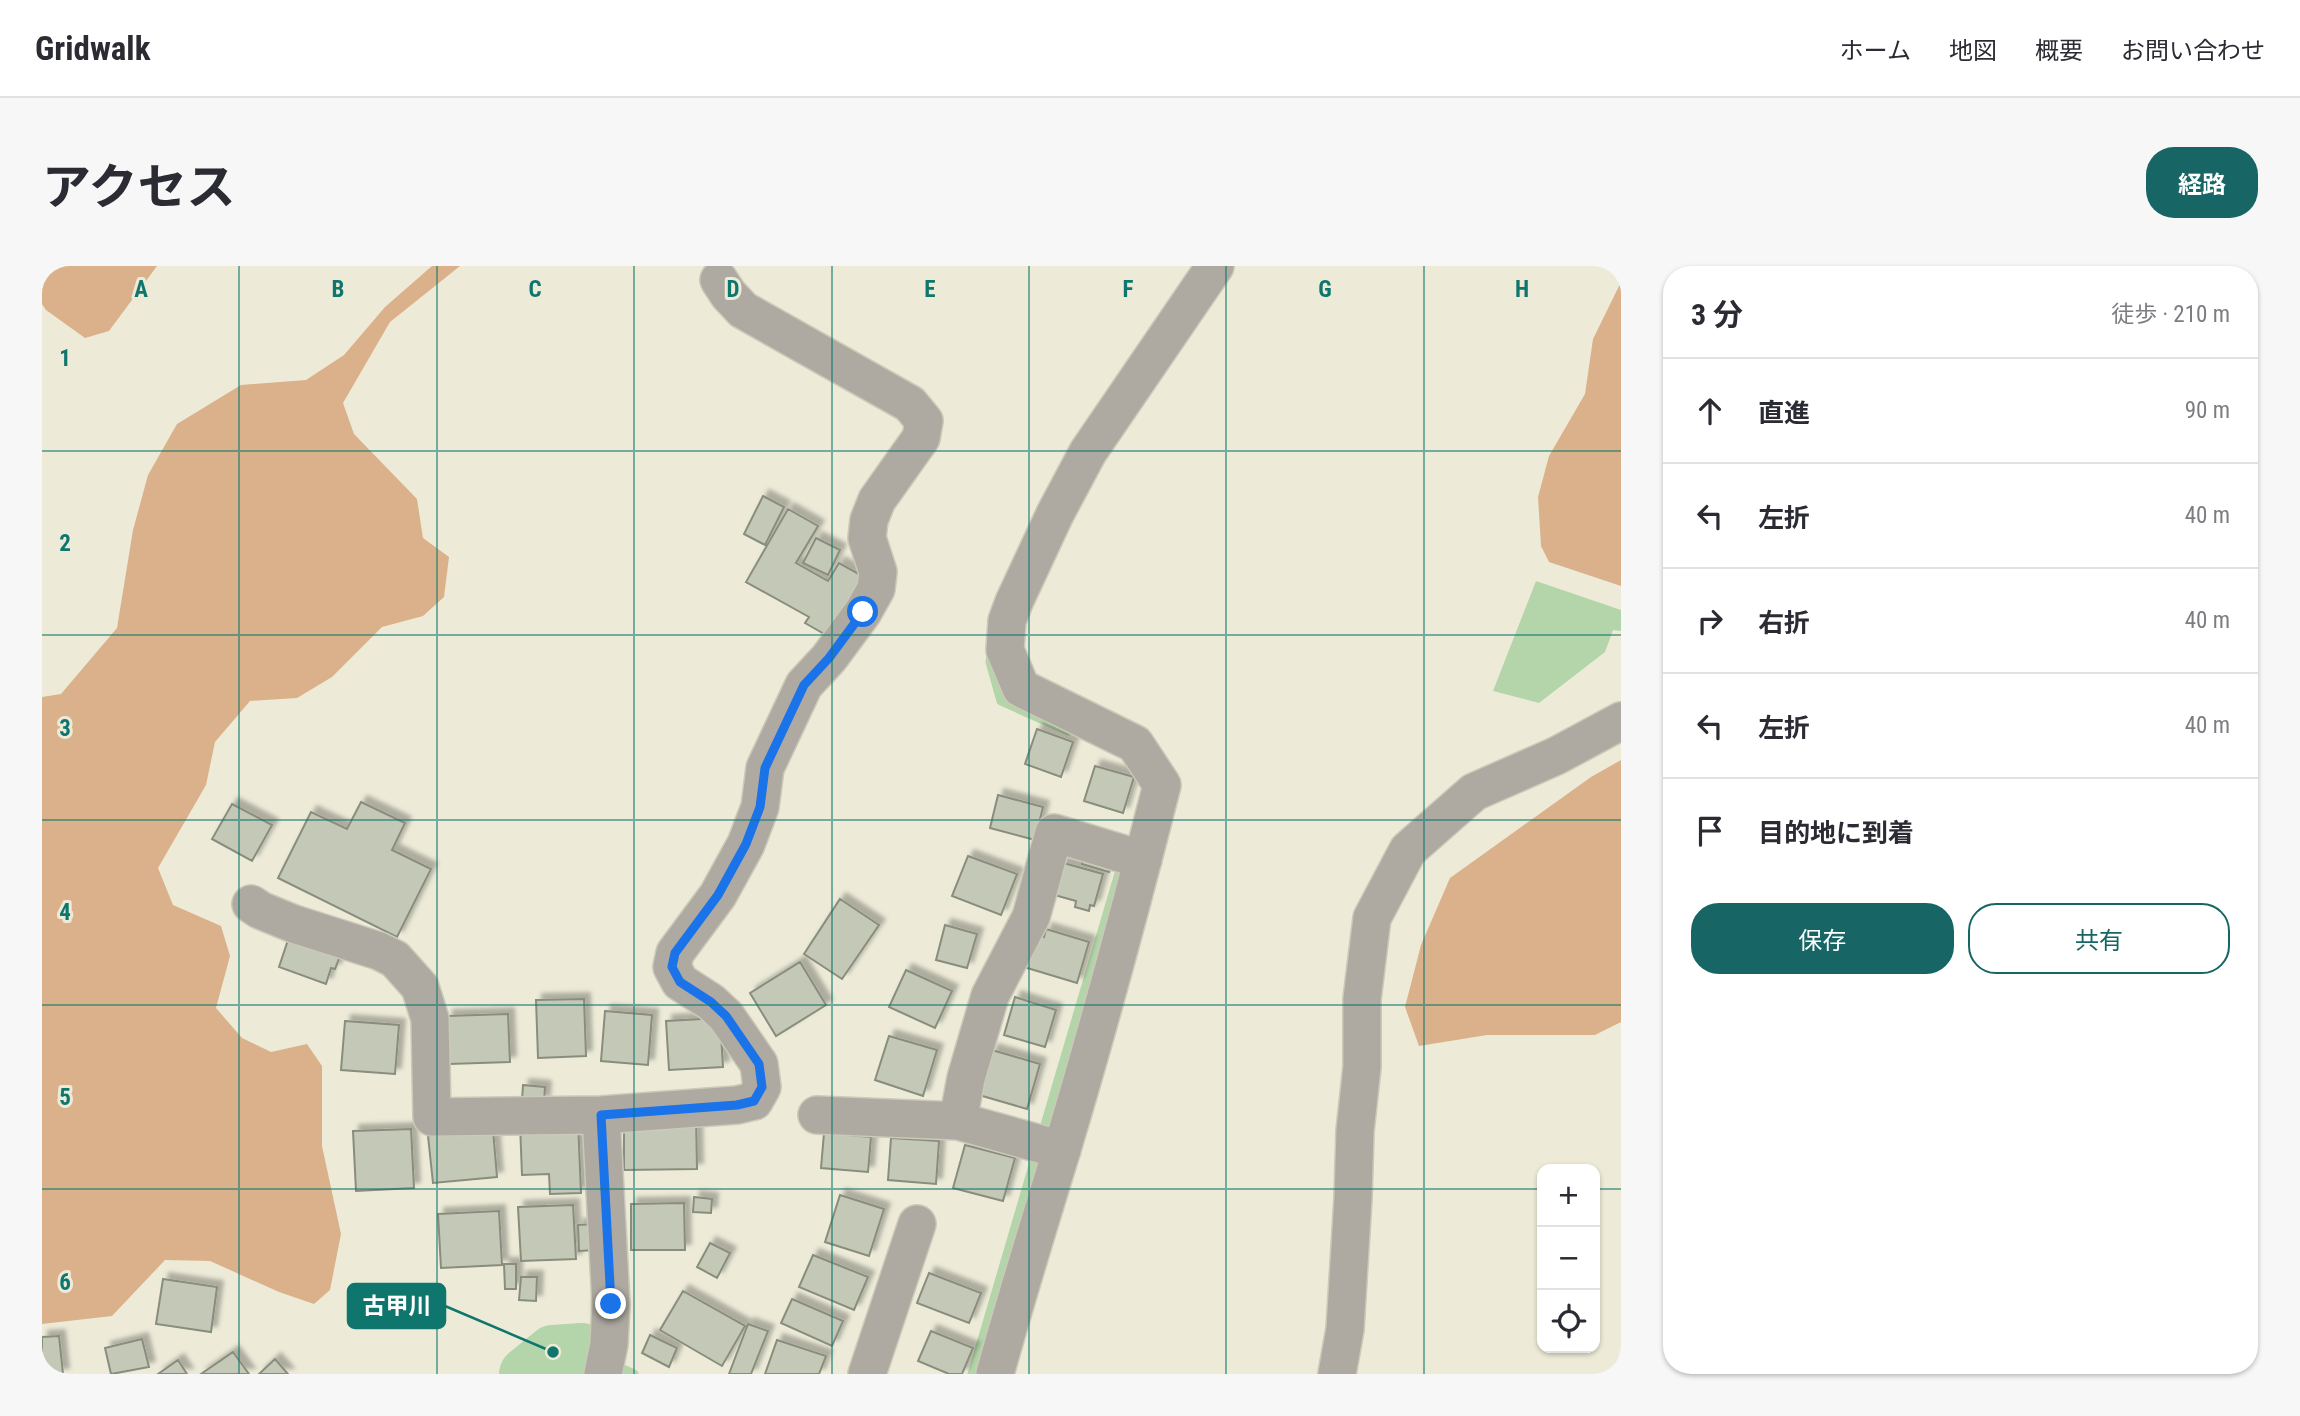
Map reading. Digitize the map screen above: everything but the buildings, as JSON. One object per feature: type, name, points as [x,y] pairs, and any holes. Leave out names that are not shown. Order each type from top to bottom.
[{"type":"street","points":[[995,1374],[1128,920],[1162,785],[1135,744],[1021,688],[1005,650],[1006,621],[1055,514],[1088,452],[1215,266]]},
{"type":"street","points":[[251,904],[294,924],[379,951],[395,959],[419,987],[430,1019],[432,1118],[601,1115],[737,1105],[754,1101],[762,1087],[759,1064],[726,1016],[711,1002],[680,982],[672,967],[675,953],[718,895],[746,844],[760,807],[765,768],[804,685],[836,649],[876,589],[878,572],[867,538],[869,520],[877,500],[921,438],[925,421],[910,404],[743,310],[727,294],[719,280]]},
{"type":"street","points":[[1337,1374],[1345,1329],[1355,1131],[1362,1067],[1362,999],[1372,918],[1408,850],[1474,792],[1556,757],[1621,721]]},
{"type":"street","points":[[958,1121],[966,1078],[990,996],[1031,916],[1054,833],[1143,859]]},
{"type":"street","points":[[601,1115],[611,1304],[609,1344],[603,1374]]},
{"type":"street","points":[[817,1115],[958,1121],[1062,1150]]},
{"type":"street","points":[[867,1374],[917,1224]]},
{"type":"shaded area","points":[[42,266],[157,266],[109,331],[85,338],[46,310],[42,304]]},
{"type":"shaded area","points":[[432,266],[460,266],[390,322],[343,403],[354,434],[417,499],[423,538],[449,557],[444,597],[423,616],[382,627],[332,677],[297,698],[250,701],[215,742],[206,785],[158,868],[173,905],[221,926],[230,956],[216,1008],[242,1038],[271,1052],[307,1044],[322,1066],[322,1146],[341,1234],[330,1290],[314,1304],[279,1292],[210,1261],[165,1260],[112,1316],[42,1324],[42,697],[61,694],[117,628],[133,530],[148,475],[177,424],[241,385],[306,380],[344,355],[385,307]]},
{"type":"shaded area","points":[[1621,282],[1621,586],[1549,562],[1541,546],[1538,497],[1549,456],[1585,394],[1593,339]]},
{"type":"shaded area","points":[[1536,581],[1621,610],[1621,631],[1613,630],[1605,652],[1539,703],[1493,691]]},
{"type":"shaded area","points":[[1621,760],[1621,1022],[1595,1035],[1487,1035],[1419,1046],[1405,1007],[1421,945],[1450,878],[1591,777]]},
{"type":"waterway","points":[[991,653],[990,662],[1001,701],[1068,731]]},
{"type":"waterway","points":[[1042,1135],[1122,863]]},
{"type":"waterway","points":[[972,1374],[1037,1152]]},
{"type":"waterway","points":[[582,1350],[597,1357]]},
{"type":"waterway","points":[[526,1374],[553,1352],[582,1350]]},
{"type":"waterway","points":[[613,1364],[634,1374]]},
{"type":"place","name":"古甲川","points":[[553,1352]]},
{"type":"route","points":[[611,1304],[601,1115],[737,1105],[754,1101],[762,1087],[759,1064],[726,1016],[711,1002],[680,982],[672,967],[675,953],[718,895],[746,844],[760,807],[765,768],[804,685],[829,658],[863,612]]}]
